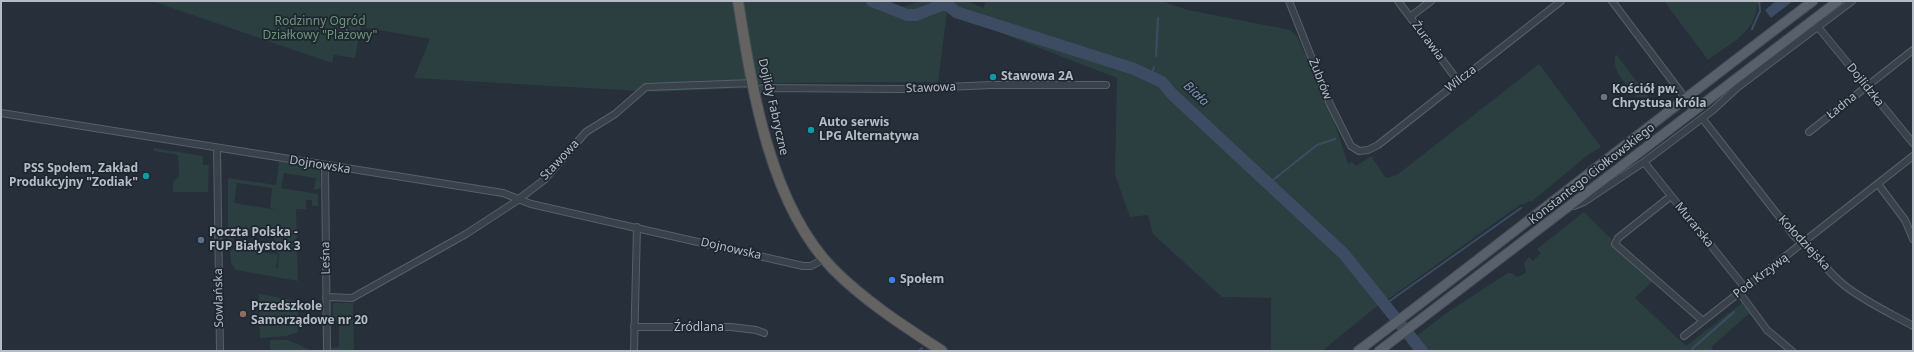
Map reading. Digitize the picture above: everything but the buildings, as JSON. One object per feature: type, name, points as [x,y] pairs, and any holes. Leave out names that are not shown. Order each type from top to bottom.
[{"type":"highway","name":"Dojlidy Fabryczne","points":[[738,1],[765,138],[777,174],[804,231],[824,259],[865,298],[938,348]]},
{"type":"main road","name":"Konstantego Ciołkowskiego","points":[[1358,351],[1475,264],[1685,98],[1813,1]]},
{"type":"main road","name":"Konstantego Ciołkowskiego","points":[[1379,351],[1565,210],[1786,39],[1838,1]]},
{"type":"main road","points":[[1779,27],[1777,32],[1778,36],[1786,39]]},
{"type":"main road","points":[[1580,180],[1584,180],[1589,183],[1589,191]]},
{"type":"street","name":"Żubrów","points":[[1289,1],[1330,104],[1351,146],[1359,151]]},
{"type":"street","name":"Żurawia","points":[[1398,1],[1458,81]]},
{"type":"street","points":[[1410,17],[1432,1]]},
{"type":"street","name":"Wilcza","points":[[1359,151],[1368,150],[1378,145],[1561,1]]},
{"type":"street","points":[[1612,1],[1695,110]]},
{"type":"street","name":"Konstantego Ciołkowskiego","points":[[1565,210],[1584,202],[1644,162],[1702,118],[1738,87],[1852,1]]},
{"type":"street","name":"Dojlidzka","points":[[1818,27],[1913,143]]},
{"type":"street","name":"Ładna","points":[[1809,132],[1913,50]]},
{"type":"street","name":"Stawowa","points":[[326,297],[352,298],[466,234],[544,180],[586,132],[615,114],[646,87],[902,89],[1000,85],[1106,85]]},
{"type":"street","name":"Dojnowska","points":[[1,113],[503,193],[531,204],[803,266],[811,266],[824,259]]},
{"type":"street","name":"Kołodziejska","points":[[1702,118],[1796,237],[1804,243],[1844,285],[1913,326]]},
{"type":"street","name":"Sowlańska","points":[[217,148],[220,351]]},
{"type":"street","name":"Pod Krzywą","points":[[1684,336],[1913,156]]},
{"type":"street","name":"Murarska","points":[[1644,162],[1745,288]]},
{"type":"street","name":"Leśna","points":[[325,165],[327,351]]},
{"type":"street","points":[[1878,184],[1905,220],[1913,238]]},
{"type":"street","points":[[1671,196],[1618,238],[1615,244],[1703,321]]},
{"type":"street","points":[[634,351],[637,227]]},
{"type":"street","points":[[1739,292],[1767,330],[1792,351]]},
{"type":"street","name":"Źródlana","points":[[634,327],[731,327],[756,330],[764,333]]},
{"type":"green space","name":"Rodzinny Ogród Działkowy \"Plażowy\"","points":[[152,1],[875,1],[895,9],[922,1],[967,1],[983,8],[986,1],[1161,1],[1188,10],[1290,30],[1297,36],[1333,118],[1348,164],[1352,162],[1356,166],[1371,156],[1386,178],[1397,175],[1539,64],[1601,147],[1589,154],[1531,202],[1529,201],[1523,205],[1521,204],[1390,298],[1387,298],[1322,351],[1271,351],[1271,298],[1222,297],[1153,234],[1148,215],[1130,217],[1115,175],[1117,78],[947,12],[938,82],[757,83],[748,88],[655,92],[414,78],[430,39],[361,27],[355,58],[334,55],[332,63]]},
{"type":"green space","points":[[1664,1],[1764,1],[1757,6],[1755,15],[1746,31],[1739,38],[1708,60]]},
{"type":"green space","points":[[1616,54],[1649,98],[1637,97],[1620,77],[1615,66]]},
{"type":"green space","points":[[154,148],[203,156],[203,165],[209,165],[208,192],[173,192],[173,182],[179,176],[178,155],[154,151]]},
{"type":"green space","points":[[279,161],[320,169],[321,188],[314,190],[316,178],[284,173],[281,188],[318,194],[318,206],[312,206],[312,200],[306,200],[306,209],[296,209],[298,281],[236,270],[231,263],[230,251],[233,249],[278,254],[276,268],[278,268],[279,254],[273,248],[275,233],[235,228],[233,247],[228,248],[228,178],[276,185]],"holes":[[[237,183],[272,188],[270,208],[278,210],[234,203]]]},
{"type":"green space","points":[[1584,212],[1653,281],[1635,298],[1686,346],[1742,303],[1750,313],[1711,347],[1714,351],[1414,351],[1407,343],[1448,312],[1508,273],[1512,273],[1517,277],[1524,274],[1526,272],[1524,262],[1529,257],[1533,261],[1541,253],[1537,249]]},
{"type":"green space","points":[[259,294],[298,301],[298,332],[286,336],[260,338]]},
{"type":"green space","points":[[333,303],[353,303],[354,351],[331,351],[331,348],[339,347],[339,322],[333,321]]},
{"type":"green space","points":[[270,340],[288,340],[313,351],[270,351]]},
{"type":"water","points":[[1776,1],[1793,1],[1771,18],[1765,10]]},
{"type":"waterway","name":"Biała","points":[[872,1],[907,15],[916,15],[942,5],[948,5],[956,12],[1134,69],[1162,82],[1172,94],[1344,254],[1422,351]]},
{"type":"waterway","points":[[1752,29],[1760,11],[1759,1]]},
{"type":"waterway","points":[[1156,56],[1158,18]]},
{"type":"waterway","points":[[1151,76],[1154,67]]},
{"type":"waterway","points":[[1268,184],[1317,145],[1335,139]]},
{"type":"waterway","points":[[1384,305],[1521,208]]},
{"type":"waterway","points":[[1692,351],[1693,348],[1734,312]]},
{"type":"waterway","points":[[919,351],[922,348]]},
{"type":"place","name":"Stawowa 2A","points":[[993,77]]},
{"type":"place","name":"Kościół pw. Chrystusa Króla","points":[[1604,97]]},
{"type":"place","name":"Auto serwis LPG Alternatywa","points":[[811,130]]},
{"type":"place","name":"PSS Społem, Zakład Produkcyjny \"Zodiak\"","points":[[146,176]]},
{"type":"place","name":"Poczta Polska - FUP Białystok 3","points":[[201,240]]},
{"type":"place","name":"Społem","points":[[892,280]]},
{"type":"place","name":"Przedszkole Samorządowe nr 20","points":[[243,314]]}]
